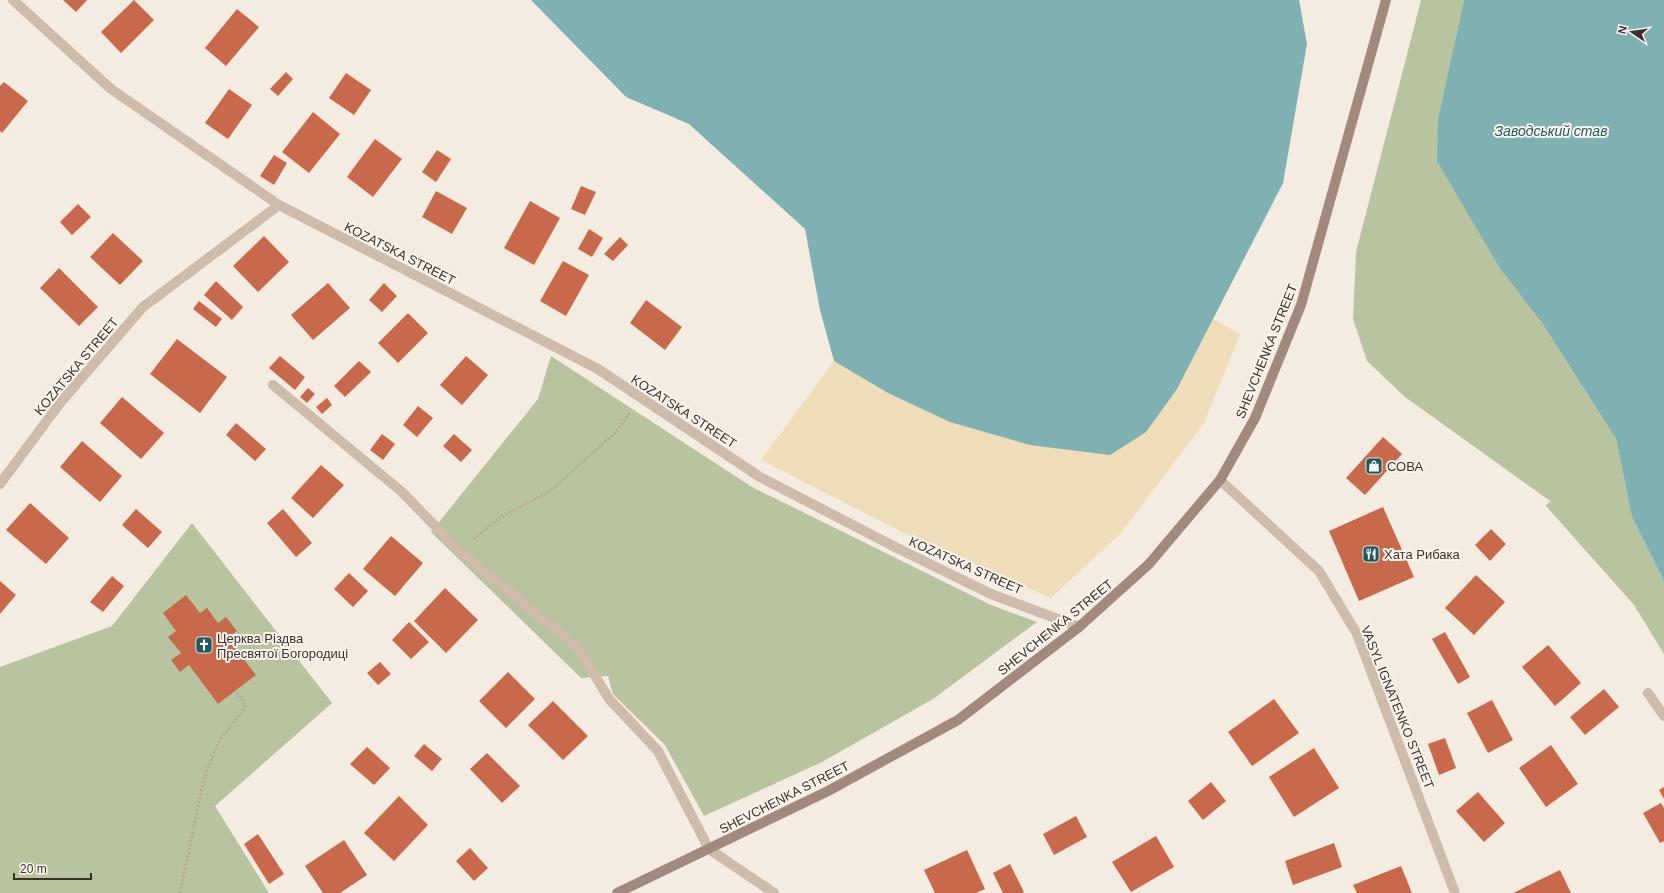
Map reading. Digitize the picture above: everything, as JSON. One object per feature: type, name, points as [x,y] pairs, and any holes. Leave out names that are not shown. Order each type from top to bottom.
[{"type":"street","name":"KOZATSKA STREET","points":[[13,0],[111,89],[279,205],[598,369],[760,477],[890,545],[991,594],[1079,627]]},
{"type":"street","name":"SHEVCHENKA STREET","points":[[617,893],[828,791],[958,720],[1079,627],[1149,564],[1220,480],[1255,418],[1301,305],[1386,0]]},
{"type":"street","name":"KOZATSKA STREET","points":[[0,484],[60,403],[143,307],[279,205]]},
{"type":"street","points":[[272,385],[402,492],[459,551],[579,649],[609,699],[658,751],[709,849],[774,893]]},
{"type":"street","name":"VASYL IGNATENKO STREET","points":[[1220,480],[1319,571],[1357,634],[1455,893]]},
{"type":"street","points":[[1648,693],[1664,716]]},
{"type":"path","points":[[459,551],[499,518],[550,491],[615,433],[642,399]]},
{"type":"path","points":[[180,893],[204,778],[219,741],[246,706],[236,691]]},
{"type":"green space","points":[[1421,0],[1464,0],[1438,118],[1501,270],[1542,323],[1616,439],[1632,517],[1664,581],[1664,654],[1634,605],[1546,506],[1550,501],[1405,397],[1367,361],[1353,319],[1356,252]]},
{"type":"green space","points":[[551,356],[752,487],[991,605],[1037,622],[933,699],[822,762],[704,816],[665,745],[613,694],[608,676],[581,678],[431,532],[538,399]]},
{"type":"green space","points":[[192,523],[332,703],[215,806],[269,893],[0,893],[0,667],[112,626]]},
{"type":"sand","points":[[1213,319],[1240,334],[1204,423],[1120,534],[1051,598],[908,535],[761,460],[834,361],[888,393],[1177,389]]},
{"type":"water","points":[[531,0],[1299,0],[1307,44],[1283,183],[1177,389],[1146,432],[1110,455],[1030,445],[950,422],[888,393],[834,361],[820,310],[805,229],[689,124],[626,97]]},
{"type":"water","name":"Заводський став","points":[[1464,0],[1664,0],[1664,581],[1632,517],[1616,439],[1542,323],[1501,270],[1437,161],[1438,118]]},
{"type":"building","points":[[63,0],[87,0],[76,12]]},
{"type":"building","points":[[134,0],[154,20],[121,53],[101,32]]},
{"type":"building","points":[[237,9],[259,27],[226,66],[205,48]]},
{"type":"building","points":[[286,72],[293,79],[278,96],[270,89]]},
{"type":"building","points":[[346,73],[371,90],[354,115],[329,98]]},
{"type":"building","points":[[4,82],[28,101],[2,133],[0,131],[0,86]]},
{"type":"building","points":[[229,89],[252,105],[228,139],[205,123]]},
{"type":"building","points":[[313,112],[340,134],[309,173],[282,152]]},
{"type":"building","points":[[375,139],[402,159],[373,197],[347,177]]},
{"type":"building","points":[[437,150],[451,159],[436,182],[422,172]]},
{"type":"building","points":[[274,155],[287,163],[274,185],[260,176]]},
{"type":"building","points":[[581,186],[596,192],[585,215],[571,209]]},
{"type":"building","points":[[436,191],[467,208],[452,234],[422,217]]},
{"type":"building","points":[[530,201],[560,218],[534,265],[504,248]]},
{"type":"building","points":[[78,204],[91,217],[72,235],[60,222]]},
{"type":"building","points":[[589,229],[603,238],[592,257],[578,249]]},
{"type":"building","points":[[113,233],[143,261],[120,285],[90,257]]},
{"type":"building","points":[[264,236],[289,262],[258,292],[233,266]]},
{"type":"building","points":[[620,237],[628,245],[613,261],[604,254]]},
{"type":"building","points":[[563,261],[589,275],[566,316],[540,301]]},
{"type":"building","points":[[59,268],[98,307],[79,326],[40,288]]},
{"type":"building","points":[[216,281],[243,307],[232,320],[204,295]]},
{"type":"building","points":[[328,283],[350,308],[313,340],[291,315]]},
{"type":"building","points":[[384,283],[397,296],[382,312],[369,300]]},
{"type":"building","points":[[646,300],[682,327],[665,350],[630,323]]},
{"type":"building","points":[[199,301],[222,319],[216,327],[193,309]]},
{"type":"building","points":[[408,313],[428,333],[398,363],[378,343]]},
{"type":"building","points":[[177,339],[227,377],[200,413],[150,374]]},
{"type":"building","points":[[280,356],[305,377],[295,390],[269,368]]},
{"type":"building","points":[[466,356],[488,375],[462,405],[440,385]]},
{"type":"building","points":[[359,361],[371,372],[345,397],[334,386]]},
{"type":"building","points":[[308,388],[315,394],[307,403],[300,397]]},
{"type":"building","points":[[122,397],[164,433],[141,459],[100,423]]},
{"type":"building","points":[[327,398],[332,405],[322,414],[316,407]]},
{"type":"building","points":[[418,406],[433,418],[417,437],[403,425]]},
{"type":"building","points":[[236,423],[266,449],[255,461],[226,435]]},
{"type":"building","points":[[382,434],[395,444],[383,460],[370,450]]},
{"type":"building","points":[[454,434],[472,450],[461,462],[443,446]]},
{"type":"building","name":"СОВА","points":[[1383,437],[1402,454],[1365,495],[1346,478]]},
{"type":"building","points":[[82,441],[122,476],[100,502],[60,467]]},
{"type":"building","points":[[321,465],[344,485],[313,518],[291,498]]},
{"type":"building","points":[[30,503],[69,538],[46,564],[6,530]]},
{"type":"building","name":"Хата Рибака","points":[[1383,507],[1414,577],[1359,601],[1329,531]]},
{"type":"building","points":[[136,509],[162,532],[148,548],[122,525]]},
{"type":"building","points":[[283,509],[312,543],[296,557],[267,523]]},
{"type":"building","points":[[1491,529],[1506,544],[1490,561],[1475,545]]},
{"type":"building","points":[[391,536],[423,563],[395,596],[363,569]]},
{"type":"building","points":[[349,573],[368,591],[353,607],[334,589]]},
{"type":"building","points":[[1476,575],[1505,602],[1474,635],[1445,608]]},
{"type":"building","points":[[112,576],[124,586],[103,612],[90,602]]},
{"type":"building","points":[[0,581],[16,595],[0,614]]},
{"type":"building","points":[[445,588],[478,620],[446,653],[414,621]]},
{"type":"building","name":"Церква Різдва Пресвятої Богородиці","points":[[186,595],[200,613],[207,608],[218,623],[226,617],[237,631],[227,638],[256,675],[218,704],[189,665],[180,672],[171,660],[181,653],[168,637],[176,631],[163,613]]},
{"type":"building","points":[[409,622],[429,642],[411,659],[392,640]]},
{"type":"building","points":[[1445,632],[1470,677],[1458,684],[1432,639]]},
{"type":"building","points":[[1548,645],[1581,683],[1555,706],[1522,667]]},
{"type":"building","points":[[380,662],[391,674],[378,685],[367,673]]},
{"type":"building","points":[[508,672],[535,699],[506,728],[479,701]]},
{"type":"building","points":[[1604,689],[1619,707],[1585,735],[1570,717]]},
{"type":"building","points":[[1274,699],[1299,733],[1252,766],[1228,732]]},
{"type":"building","points":[[1492,700],[1513,740],[1488,753],[1467,713]]},
{"type":"building","points":[[553,701],[588,736],[563,760],[528,725]]},
{"type":"building","points":[[1445,738],[1456,768],[1439,775],[1428,744]]},
{"type":"building","points":[[424,744],[442,759],[432,771],[414,756]]},
{"type":"building","points":[[1551,745],[1578,784],[1546,807],[1519,768]]},
{"type":"building","points":[[367,747],[390,768],[374,785],[350,764]]},
{"type":"building","points":[[1314,748],[1339,788],[1294,817],[1269,777]]},
{"type":"building","points":[[487,753],[520,786],[502,803],[470,769]]},
{"type":"building","points":[[1211,782],[1226,801],[1203,820],[1188,801]]},
{"type":"building","points":[[1664,787],[1664,799],[1659,790]]},
{"type":"building","points":[[1478,792],[1505,823],[1484,842],[1456,811]]},
{"type":"building","points":[[399,796],[428,825],[394,861],[364,833]]},
{"type":"building","points":[[1661,803],[1664,808],[1664,841],[1660,843],[1643,813]]},
{"type":"building","points":[[1076,816],[1087,837],[1054,855],[1043,834]]},
{"type":"building","points":[[258,834],[284,874],[269,884],[244,844]]},
{"type":"building","points":[[1156,836],[1174,867],[1131,892],[1112,862]]},
{"type":"building","points":[[344,840],[367,875],[340,893],[323,893],[305,866]]},
{"type":"building","points":[[1334,843],[1342,867],[1293,885],[1285,861]]},
{"type":"building","points":[[470,848],[488,868],[474,881],[456,861]]},
{"type":"building","points":[[967,850],[985,889],[976,893],[935,893],[924,870]]},
{"type":"building","points":[[1010,864],[1024,892],[1022,893],[1003,893],[993,873]]},
{"type":"building","points":[[1401,866],[1412,893],[1357,893],[1353,885]]},
{"type":"building","points":[[1560,870],[1571,893],[1513,893]]},
{"type":"place","name":"СОВА","points":[[1374,466]]},
{"type":"place","name":"Хата Рибака","points":[[1371,554]]},
{"type":"place","name":"Церква Різдва Пресвятої Богородиці","points":[[204,645]]}]
